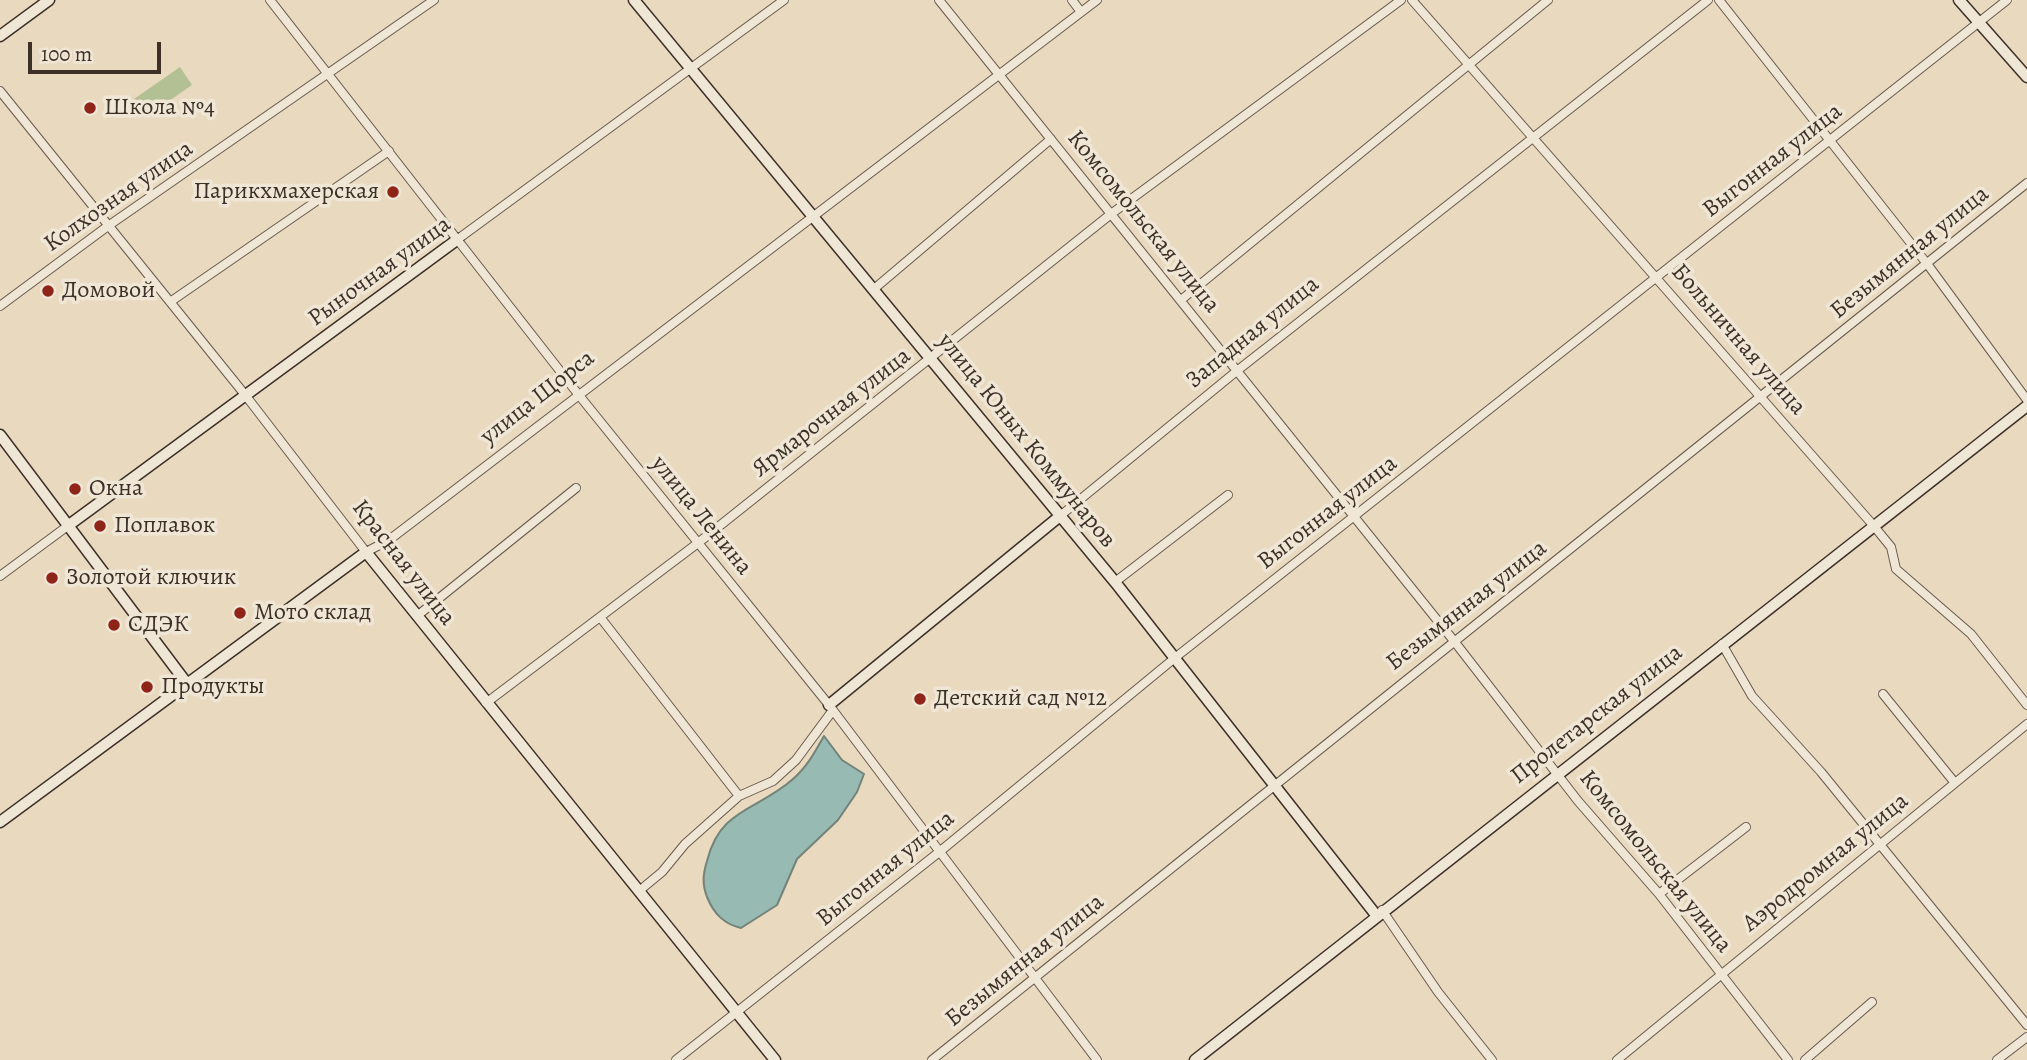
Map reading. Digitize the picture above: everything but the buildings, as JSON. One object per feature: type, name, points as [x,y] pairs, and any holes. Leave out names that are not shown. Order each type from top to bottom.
[{"type":"street","points":[[0,36],[49,0]]},
{"type":"street","name":"улица Ленина","points":[[270,0],[578,394],[831,708],[1097,1060]]},
{"type":"street","name":"Колхозная улица","points":[[0,306],[108,226],[434,0]]},
{"type":"street","name":"улица Юных Коммунаров","points":[[634,0],[1176,657],[1379,912],[1492,1060]]},
{"type":"street","name":"Рыночная улица","points":[[0,576],[783,0]]},
{"type":"street","name":"Комсомольская улица","points":[[939,0],[1559,772],[1578,801],[1659,894],[1788,1060]]},
{"type":"street","points":[[1072,0],[1081,12]]},
{"type":"street","name":"улица Щорса","points":[[0,822],[366,552],[389,540],[1097,0]]},
{"type":"street","name":"Ярмарочная улица","points":[[486,703],[698,543],[1111,214],[1401,0]]},
{"type":"street","name":"Больничная улица","points":[[1412,0],[1658,276],[1873,525],[1891,547],[1896,569],[1972,634],[2027,705]]},
{"type":"street","points":[[1181,300],[1548,0]]},
{"type":"street","name":"Западная улица","points":[[831,708],[1238,370],[1708,0]]},
{"type":"street","points":[[1718,0],[1928,265],[2027,400]]},
{"type":"street","points":[[1959,0],[2027,77]]},
{"type":"street","name":"Выгонная улица","points":[[676,1060],[938,853],[1176,657],[2007,0]]},
{"type":"street","name":"Красная улица","points":[[0,91],[246,396],[486,703],[775,1060]]},
{"type":"street","points":[[874,289],[1051,139]]},
{"type":"street","points":[[170,302],[389,151]]},
{"type":"street","name":"Безымянная улица","points":[[932,1060],[1275,783],[1928,265],[2027,183]]},
{"type":"street","name":"Пролетарская улица","points":[[1195,1060],[1379,912],[2027,406]]},
{"type":"street","points":[[0,435],[188,685]]},
{"type":"street","points":[[417,616],[576,488]]},
{"type":"street","points":[[1115,582],[1228,495]]},
{"type":"street","points":[[600,617],[739,796]]},
{"type":"street","points":[[1722,644],[1752,696],[1880,845],[2027,1025]]},
{"type":"street","points":[[1883,694],[1955,783]]},
{"type":"street","points":[[639,891],[662,872],[685,844],[739,796],[773,781],[796,760],[831,708]]},
{"type":"street","name":"Аэродромная улица","points":[[1617,1060],[2027,724]]},
{"type":"street","points":[[1659,894],[1746,827]]},
{"type":"street","points":[[1805,1060],[1872,1002]]},
{"type":"street","points":[[1997,1060],[2027,1037]]},
{"type":"green space","points":[[180,67],[192,85],[146,117],[134,99]]},
{"type":"water","points":[[824,736],[842,760],[864,774],[857,792],[838,820],[797,859],[777,905],[741,928],[730,924],[713,908],[704,888],[705,870],[713,844],[730,820],[780,790],[798,774]]},
{"type":"place","name":"Школа №4","points":[[90,108]]},
{"type":"place","name":"Парикхмахерская","points":[[393,192]]},
{"type":"place","name":"Домовой","points":[[48,291]]},
{"type":"place","name":"Окна","points":[[75,489]]},
{"type":"place","name":"Поплавок","points":[[100,526]]},
{"type":"place","name":"Золотой ключик","points":[[52,578]]},
{"type":"place","name":"Мото склад","points":[[240,613]]},
{"type":"place","name":"СДЭК","points":[[114,625]]},
{"type":"place","name":"Продукты","points":[[147,687]]},
{"type":"place","name":"Детский сад №12","points":[[920,699]]}]
